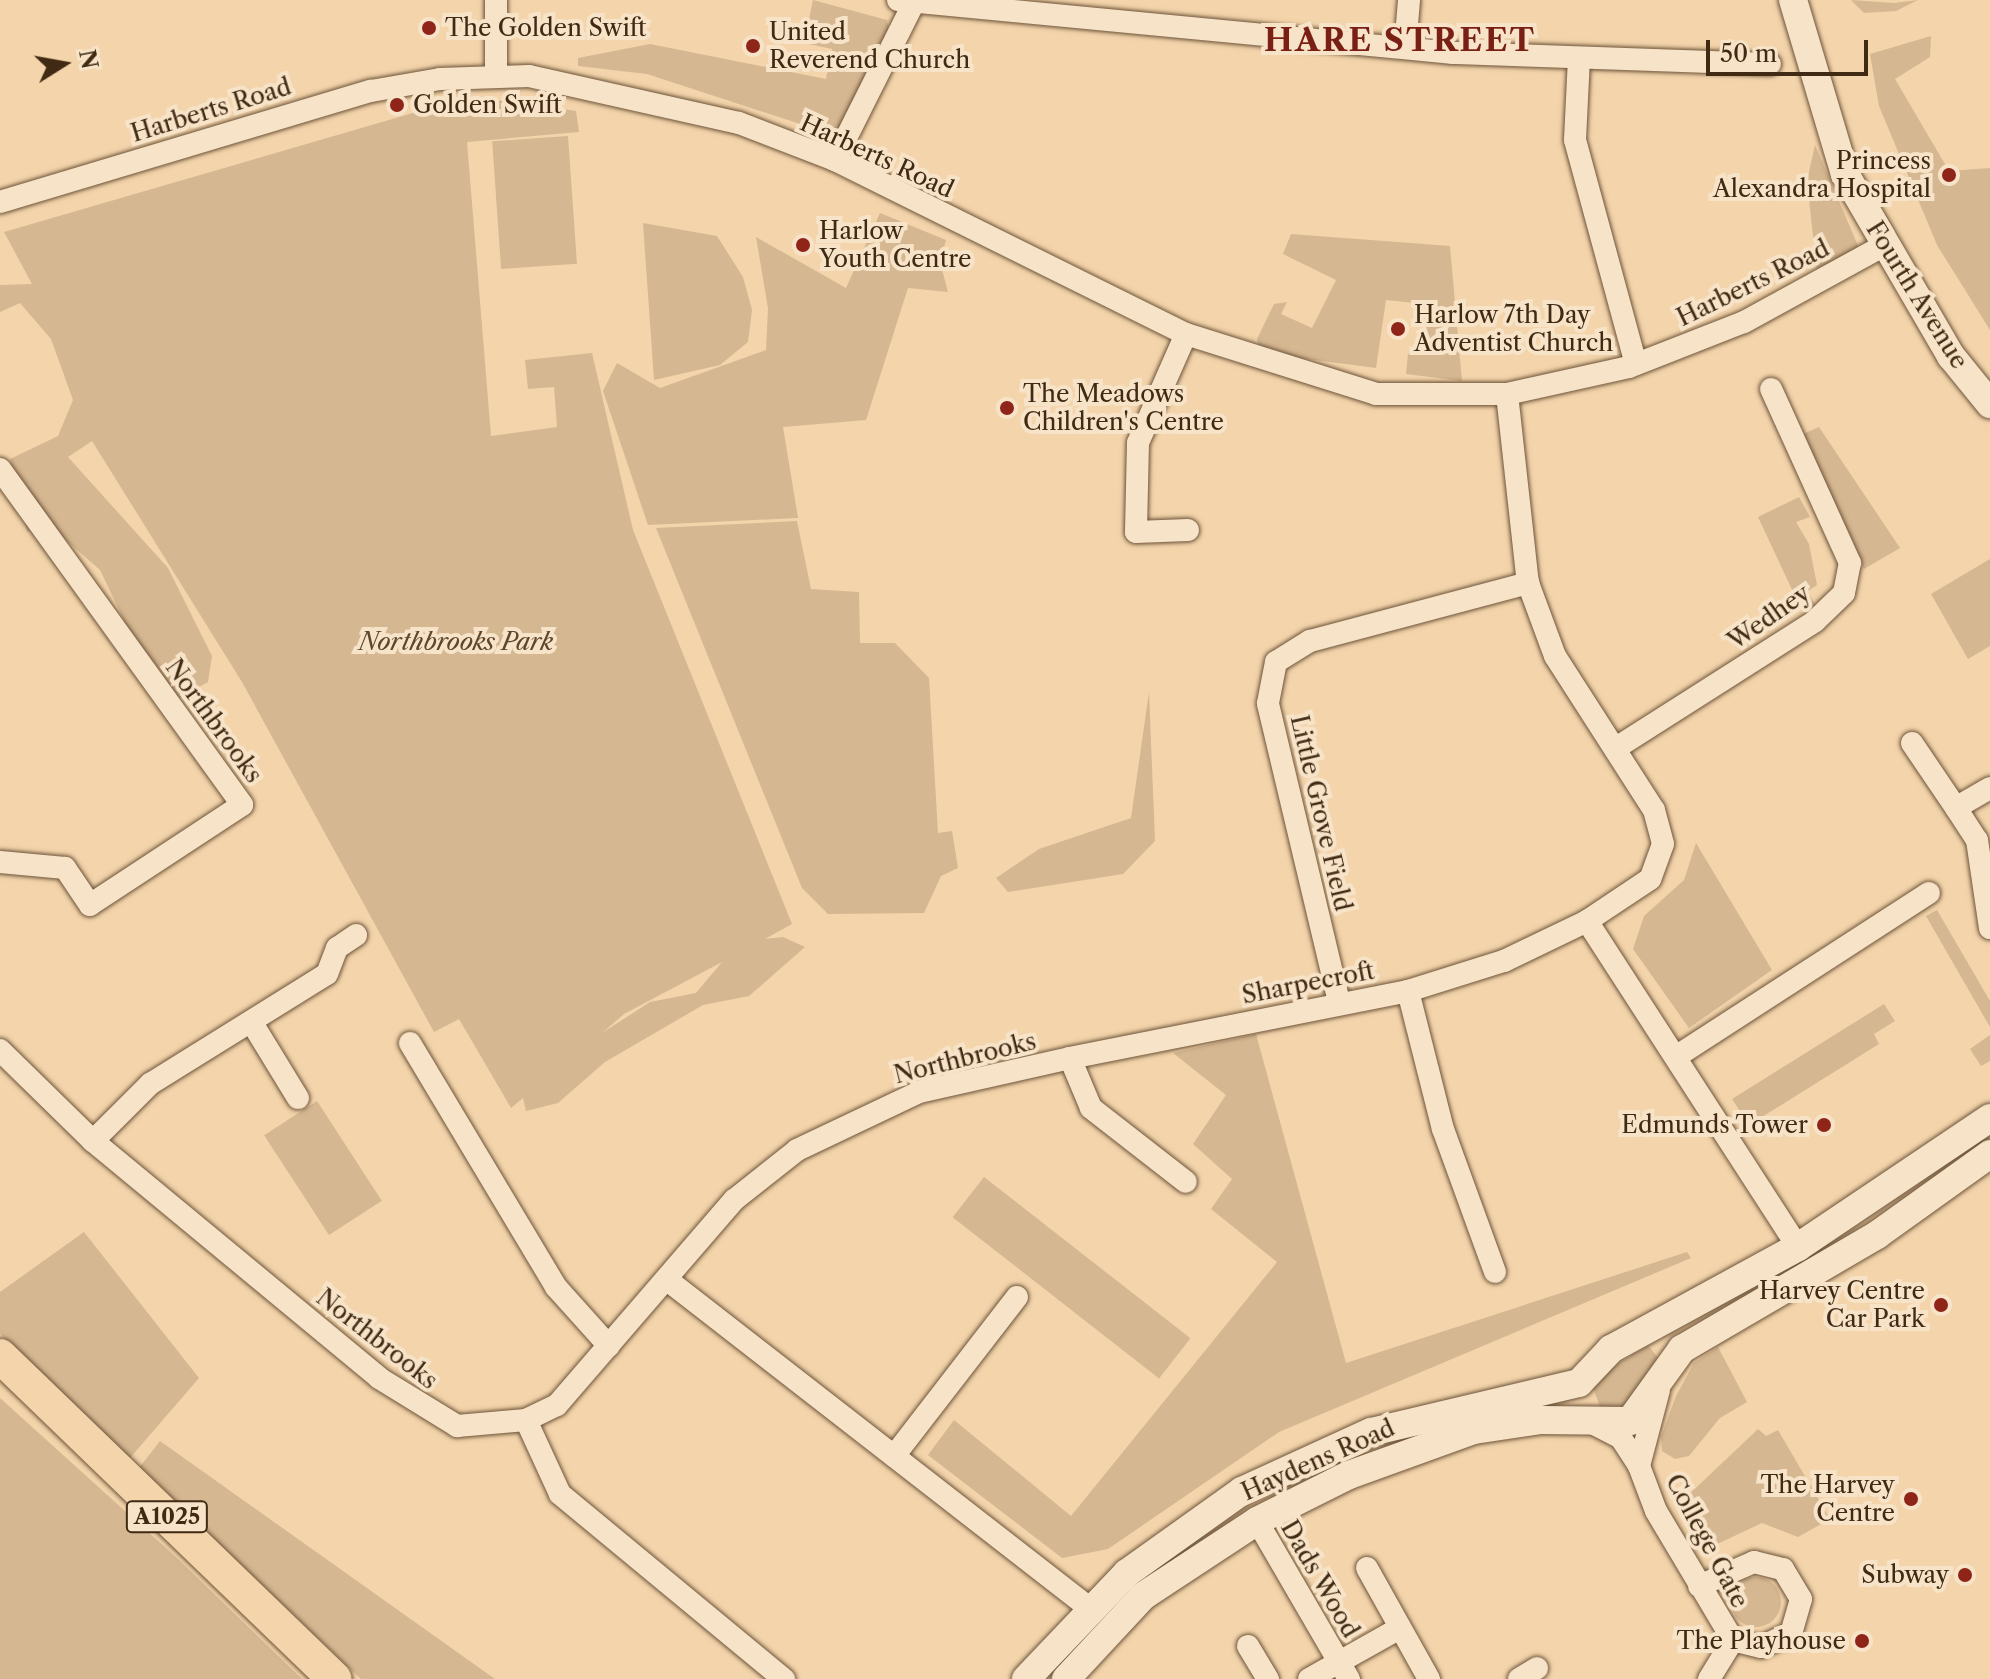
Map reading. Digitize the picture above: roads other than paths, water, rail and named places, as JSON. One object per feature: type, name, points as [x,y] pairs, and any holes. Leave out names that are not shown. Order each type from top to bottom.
[{"type":"main road","name":"A1025","points":[[0,1356],[334,1679]]},
{"type":"street","points":[[496,0],[496,74]]},
{"type":"street","points":[[1405,48],[1409,0]]},
{"type":"street","name":"Fourth Avenue","points":[[1793,0],[1845,174],[1883,246],[1990,404]]},
{"type":"street","points":[[835,160],[913,2],[1405,48],[1770,64]]},
{"type":"street","points":[[1579,58],[1575,140],[1636,364]]},
{"type":"street","name":"Harberts Road","points":[[0,202],[371,91],[496,74],[602,89],[739,123],[835,160],[1186,334],[1376,394],[1507,394],[1636,364],[1744,322],[1883,246]]},
{"type":"street","points":[[1186,334],[1138,443],[1136,532],[1188,530]]},
{"type":"street","name":"Wedhey","points":[[1616,748],[1815,621],[1844,593],[1850,563],[1771,389]]},
{"type":"street","points":[[1408,991],[1504,961],[1587,921],[1650,879],[1663,844],[1654,810],[1555,656],[1528,583],[1507,394]]},
{"type":"street","name":"Northbrooks","points":[[0,469],[242,805],[90,905],[65,868],[0,862]]},
{"type":"street","name":"Little Grove Field","points":[[1339,1002],[1268,703],[1276,662],[1310,641],[1528,583]]},
{"type":"street","points":[[1912,743],[1977,840],[1990,928]]},
{"type":"street","points":[[1956,808],[1990,788]]},
{"type":"street","points":[[1677,1056],[1929,893]]},
{"type":"street","points":[[1587,921],[1798,1247]]},
{"type":"street","points":[[93,1141],[150,1084],[327,974],[337,948],[356,935]]},
{"type":"street","name":"Sharpecroft","points":[[1070,1058],[1339,1002],[1408,991],[1443,1129],[1495,1272]]},
{"type":"street","points":[[252,1023],[298,1098]]},
{"type":"street","points":[[410,1043],[556,1287],[609,1346]]},
{"type":"street","name":"Northbrooks","points":[[0,1050],[93,1141],[411,1404],[457,1426],[526,1420],[557,1405],[670,1282],[734,1200],[846,1123],[919,1092],[1070,1058],[1091,1108],[1186,1182]]},
{"type":"street","points":[[1594,1424],[1579,1383],[1611,1349],[1798,1247],[1990,1118]]},
{"type":"street","name":"Haydens Road","points":[[1026,1679],[1102,1619],[1143,1596],[1257,1521],[1387,1457],[1474,1430],[1541,1420],[1594,1424],[1630,1421],[1659,1390],[1682,1349],[1877,1235],[1990,1154]]},
{"type":"street","points":[[670,1282],[1102,1619]]},
{"type":"street","points":[[894,1456],[1017,1297]]},
{"type":"street","name":"Haydens Road","points":[[1066,1679],[1127,1573],[1257,1484],[1371,1432],[1579,1383]]},
{"type":"street","name":"College Gate","points":[[1639,1466],[1659,1390]]},
{"type":"street","points":[[526,1420],[560,1494],[784,1679]]},
{"type":"street","name":"College Gate","points":[[1594,1424],[1621,1438],[1639,1466],[1699,1586],[1733,1640],[1709,1679]]},
{"type":"street","name":"Dads Wood","points":[[1257,1521],[1344,1671]]},
{"type":"street","points":[[1699,1586],[1754,1562],[1783,1569],[1801,1599],[1791,1633],[1761,1647],[1733,1640]]},
{"type":"street","name":"Dads Wood","points":[[1367,1568],[1429,1679]]},
{"type":"street","name":"Dads Wood","points":[[1309,1679],[1344,1671],[1400,1628]]},
{"type":"street","points":[[1248,1646],[1268,1679]]},
{"type":"place","name":"The Golden Swift","points":[[429,28]]},
{"type":"place","name":"United Reverend Church","points":[[753,46]]},
{"type":"place","name":"Golden Swift","points":[[397,105]]},
{"type":"place","name":"Princess Alexandra Hospital","points":[[1949,175]]},
{"type":"place","name":"Harlow Youth Centre","points":[[803,245]]},
{"type":"place","name":"Harlow 7th Day Adventist Church","points":[[1398,329]]},
{"type":"place","name":"The Meadows Children's Centre","points":[[1007,408]]},
{"type":"place","name":"Edmunds Tower","points":[[1824,1125]]},
{"type":"place","name":"Harvey Centre Car Park","points":[[1941,1305]]},
{"type":"place","name":"The Harvey Centre","points":[[1911,1499]]},
{"type":"place","name":"Subway","points":[[1965,1575]]},
{"type":"place","name":"The Playhouse","points":[[1862,1641]]},
{"type":"district","name":"HARE STREET","points":[[1400,40]]},
{"type":"park label","name":"Northbrooks Park","points":[[456,642]]}]
